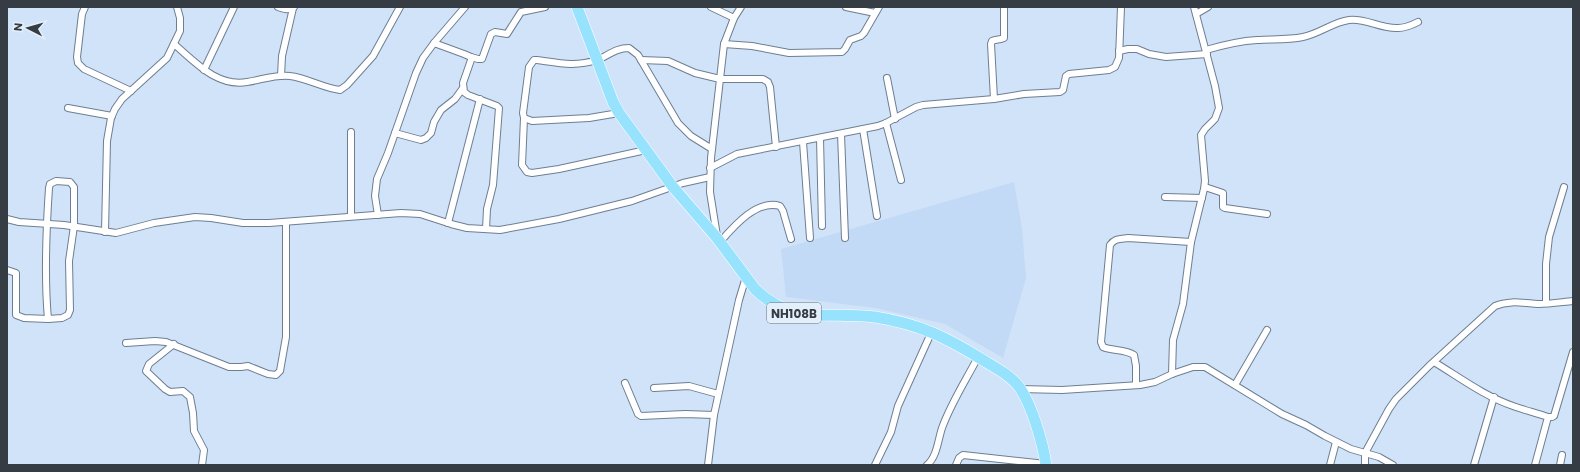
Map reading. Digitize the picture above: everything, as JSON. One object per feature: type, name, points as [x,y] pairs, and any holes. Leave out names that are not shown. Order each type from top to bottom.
[{"type":"highway","name":"NH108B","points":[[577,7],[613,102],[619,113],[673,187],[719,240],[762,296],[790,312],[800,314],[875,318],[903,323],[932,331],[978,356],[1006,375],[1020,389],[1036,426],[1046,465]]},
{"type":"street","points":[[85,7],[81,21],[77,57],[78,62],[84,69],[131,91]]},
{"type":"street","points":[[105,232],[107,141],[112,116],[122,99],[168,58],[180,31],[181,24],[177,7]]},
{"type":"street","points":[[204,70],[234,7]]},
{"type":"street","points":[[278,7],[286,10],[294,8],[282,56],[281,76]]},
{"type":"street","points":[[174,44],[204,70],[214,77],[229,83],[290,76],[340,90],[344,88],[373,56],[400,7]]},
{"type":"street","points":[[378,215],[375,188],[416,73],[423,58],[464,7]]},
{"type":"street","points":[[434,43],[471,58],[482,58],[490,34],[495,32],[507,34],[521,12],[545,7]]},
{"type":"street","points":[[710,7],[734,18]]},
{"type":"street","points":[[719,240],[710,192],[710,168],[724,44],[734,18],[741,7]]},
{"type":"street","points":[[846,7],[875,13]]},
{"type":"street","points":[[724,44],[752,46],[790,53],[839,53],[845,49],[850,40],[861,36],[864,33],[879,7]]},
{"type":"street","points":[[994,98],[991,44],[995,39],[1004,38],[1004,7]]},
{"type":"street","points":[[710,168],[737,154],[863,130],[886,123],[916,107],[1024,94],[1060,92],[1063,90],[1066,76],[1069,74],[1109,70],[1115,67],[1119,51],[1120,7]]},
{"type":"street","points":[[1172,374],[1173,340],[1183,304],[1191,242],[1205,187],[1201,135],[1204,129],[1215,119],[1219,108],[1215,86],[1194,9],[1208,7]]},
{"type":"street","points":[[1119,51],[1128,48],[1137,49],[1148,54],[1166,57],[1206,52],[1220,46],[1240,42],[1257,40],[1292,40],[1306,37],[1340,22],[1349,20],[1359,20],[1396,28],[1405,27],[1418,22]]},
{"type":"street","points":[[646,150],[559,169],[532,173],[527,172],[522,165],[524,118],[529,67],[534,60],[566,65],[598,60],[616,50],[629,48],[641,60],[678,124],[691,136],[712,149]]},
{"type":"street","points":[[395,132],[421,140],[426,138],[431,133],[434,122],[440,110],[455,99],[463,88],[471,58]]},
{"type":"street","points":[[641,60],[668,61],[694,73],[720,79],[764,79],[768,82],[770,87],[776,147]]},
{"type":"street","points":[[887,78],[894,119]]},
{"type":"street","points":[[463,88],[464,92],[468,95],[497,106],[500,112],[493,185],[487,209],[486,229]]},
{"type":"street","points":[[448,223],[480,99]]},
{"type":"street","points":[[68,108],[112,116]]},
{"type":"street","points":[[524,118],[532,121],[619,113]]},
{"type":"street","points":[[886,123],[901,180]]},
{"type":"street","points":[[863,130],[877,216]]},
{"type":"street","points":[[351,132],[351,216]]},
{"type":"street","points":[[841,134],[844,238]]},
{"type":"street","points":[[820,138],[822,226]]},
{"type":"street","points":[[803,142],[810,238]]},
{"type":"street","points":[[7,219],[19,222],[74,226],[116,233],[154,223],[195,217],[243,223],[286,222],[351,216],[412,213],[467,228],[500,230],[518,228],[559,219],[632,201],[683,183],[710,177]]},
{"type":"street","points":[[7,270],[16,273],[16,315],[24,318],[48,319],[65,318],[68,315],[70,310],[69,253],[74,226],[73,184],[70,182],[56,181],[50,184],[47,224],[46,275],[48,319]]},
{"type":"street","points":[[1205,187],[1223,193],[1222,204],[1225,208],[1267,214]]},
{"type":"street","points":[[1546,303],[1546,264],[1549,237],[1564,187]]},
{"type":"street","points":[[1165,197],[1202,198]]},
{"type":"street","points":[[719,240],[747,214],[775,204],[780,206],[783,211],[791,239]]},
{"type":"street","points":[[126,343],[160,341],[174,344],[230,367],[241,368],[248,366],[272,375],[276,375],[280,371],[286,338],[286,222]]},
{"type":"street","points":[[1136,385],[1136,366],[1134,355],[1130,352],[1107,349],[1103,347],[1101,342],[1110,245],[1114,240],[1128,238],[1191,242]]},
{"type":"street","points":[[708,465],[718,394],[739,300],[746,277]]},
{"type":"street","points":[[1365,465],[1365,453],[1396,399],[1495,306],[1513,302],[1546,303],[1573,301]]},
{"type":"street","points":[[1235,385],[1267,330]]},
{"type":"street","points":[[875,465],[891,432],[898,406],[932,331]]},
{"type":"street","points":[[174,344],[149,364],[146,371],[170,392],[183,391],[190,397],[194,432],[204,450],[202,465]]},
{"type":"street","points":[[1434,362],[1479,390],[1512,406],[1552,417],[1554,416],[1573,352]]},
{"type":"street","points":[[927,465],[933,458],[942,428],[978,356]]},
{"type":"street","points":[[1020,389],[1062,390],[1136,385],[1155,382],[1193,367],[1205,367],[1282,414],[1351,449],[1379,457],[1393,465]]},
{"type":"street","points":[[625,383],[638,414],[641,416],[685,414],[714,415]]},
{"type":"street","points":[[654,388],[689,386],[718,394]]},
{"type":"street","points":[[1474,465],[1494,397]]},
{"type":"street","points":[[1535,465],[1548,417]]},
{"type":"street","points":[[1330,465],[1336,442]]},
{"type":"street","points":[[956,465],[959,458],[963,455],[1046,465]]},
{"type":"street","points":[[1560,465],[1562,455]]},
{"type":"shaded area","points":[[1014,182],[1022,228],[1026,278],[1003,358],[945,324],[875,308],[786,297],[781,249]]}]
